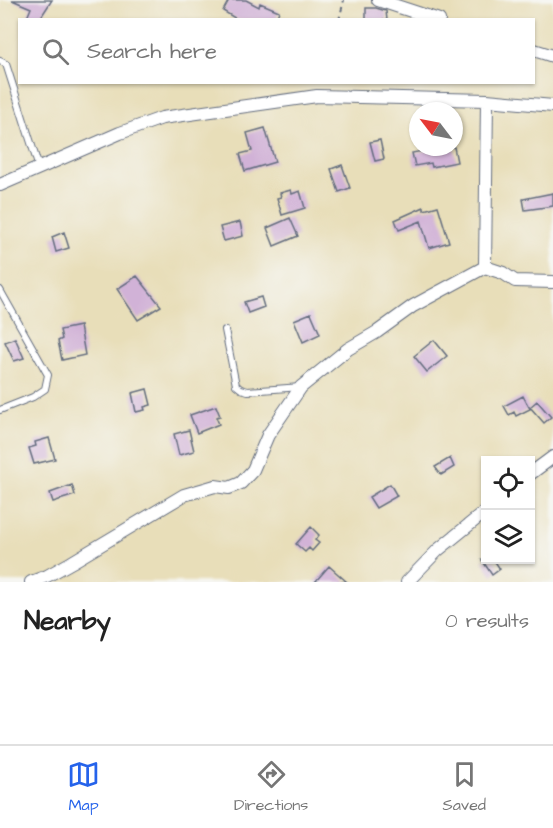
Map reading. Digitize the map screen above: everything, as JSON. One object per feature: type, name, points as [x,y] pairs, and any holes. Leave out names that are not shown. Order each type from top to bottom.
[{"type":"street","points":[[378,0],[433,18]]},
{"type":"street","points":[[535,50],[553,56]]},
{"type":"street","points":[[0,184],[120,133],[162,118],[317,96],[487,100],[553,106]]},
{"type":"street","points":[[485,267],[487,100]]},
{"type":"street","points":[[31,582],[48,579],[184,495],[215,486],[229,488],[241,483],[253,470],[268,435],[301,387],[348,349],[377,332],[413,306],[485,267],[515,281],[553,282]]},
{"type":"street","points":[[535,471],[553,457]]},
{"type":"street","points":[[407,582],[438,550],[481,515]]},
{"type":"lane","points":[[0,61],[6,64],[39,168]]},
{"type":"lane","points":[[0,290],[48,375],[45,389],[33,398],[0,410]]},
{"type":"lane","points":[[225,330],[236,385],[241,389],[248,391],[301,387]]},
{"type":"path","points":[[340,18],[344,0]]},
{"type":"building","points":[[12,0],[52,0],[40,18],[27,18],[31,8]]},
{"type":"building","points":[[229,0],[246,0],[259,7],[260,3],[279,11],[277,18],[235,18],[223,11]]},
{"type":"building","points":[[366,8],[386,11],[387,18],[366,18]]},
{"type":"building","points":[[265,128],[275,162],[245,171],[240,154],[252,151],[247,133]]},
{"type":"building","points":[[380,140],[384,159],[375,161],[370,142]]},
{"type":"building","points":[[413,156],[456,156],[457,162],[432,167],[431,163],[415,166]]},
{"type":"building","points":[[342,165],[350,188],[339,192],[331,169]]},
{"type":"building","points":[[291,190],[292,194],[300,191],[305,208],[282,215],[277,198],[281,197],[280,193]]},
{"type":"building","points":[[553,193],[553,206],[525,210],[523,199]]},
{"type":"building","points":[[438,206],[449,242],[429,248],[421,221],[399,230],[395,220],[424,207],[424,210]]},
{"type":"building","points":[[290,218],[298,236],[274,246],[267,228]]},
{"type":"building","points":[[240,222],[243,236],[224,241],[220,227]]},
{"type":"building","points":[[64,232],[69,248],[56,252],[52,237]]},
{"type":"building","points":[[137,276],[161,306],[138,320],[117,289]]},
{"type":"building","points":[[261,297],[264,307],[248,313],[244,302]]},
{"type":"building","points":[[311,313],[320,334],[303,342],[294,320]]},
{"type":"building","points":[[80,326],[85,355],[62,360],[58,341],[62,339],[60,330]]},
{"type":"building","points":[[15,338],[24,358],[14,361],[5,342]]},
{"type":"building","points":[[434,340],[447,356],[427,372],[414,356]]},
{"type":"building","points":[[147,389],[151,405],[144,407],[145,410],[136,412],[132,393]]},
{"type":"building","points":[[523,396],[530,409],[516,416],[514,412],[509,415],[504,406]]},
{"type":"building","points":[[537,401],[551,417],[544,423],[530,407]]},
{"type":"building","points":[[216,406],[220,416],[216,417],[219,424],[197,433],[190,415]]},
{"type":"building","points":[[189,430],[194,451],[179,455],[174,434]]},
{"type":"building","points":[[49,438],[55,459],[34,464],[29,448],[36,446],[35,442]]},
{"type":"building","points":[[450,458],[454,467],[441,475],[435,467]]},
{"type":"building","points":[[390,484],[397,496],[376,508],[369,497]]},
{"type":"building","points":[[72,485],[75,495],[53,502],[50,493]]},
{"type":"building","points":[[311,527],[319,535],[315,540],[319,543],[312,551],[309,548],[305,552],[296,544]]},
{"type":"building","points":[[485,564],[497,564],[500,569],[492,575]]},
{"type":"building","points":[[329,566],[347,582],[315,582]]}]
